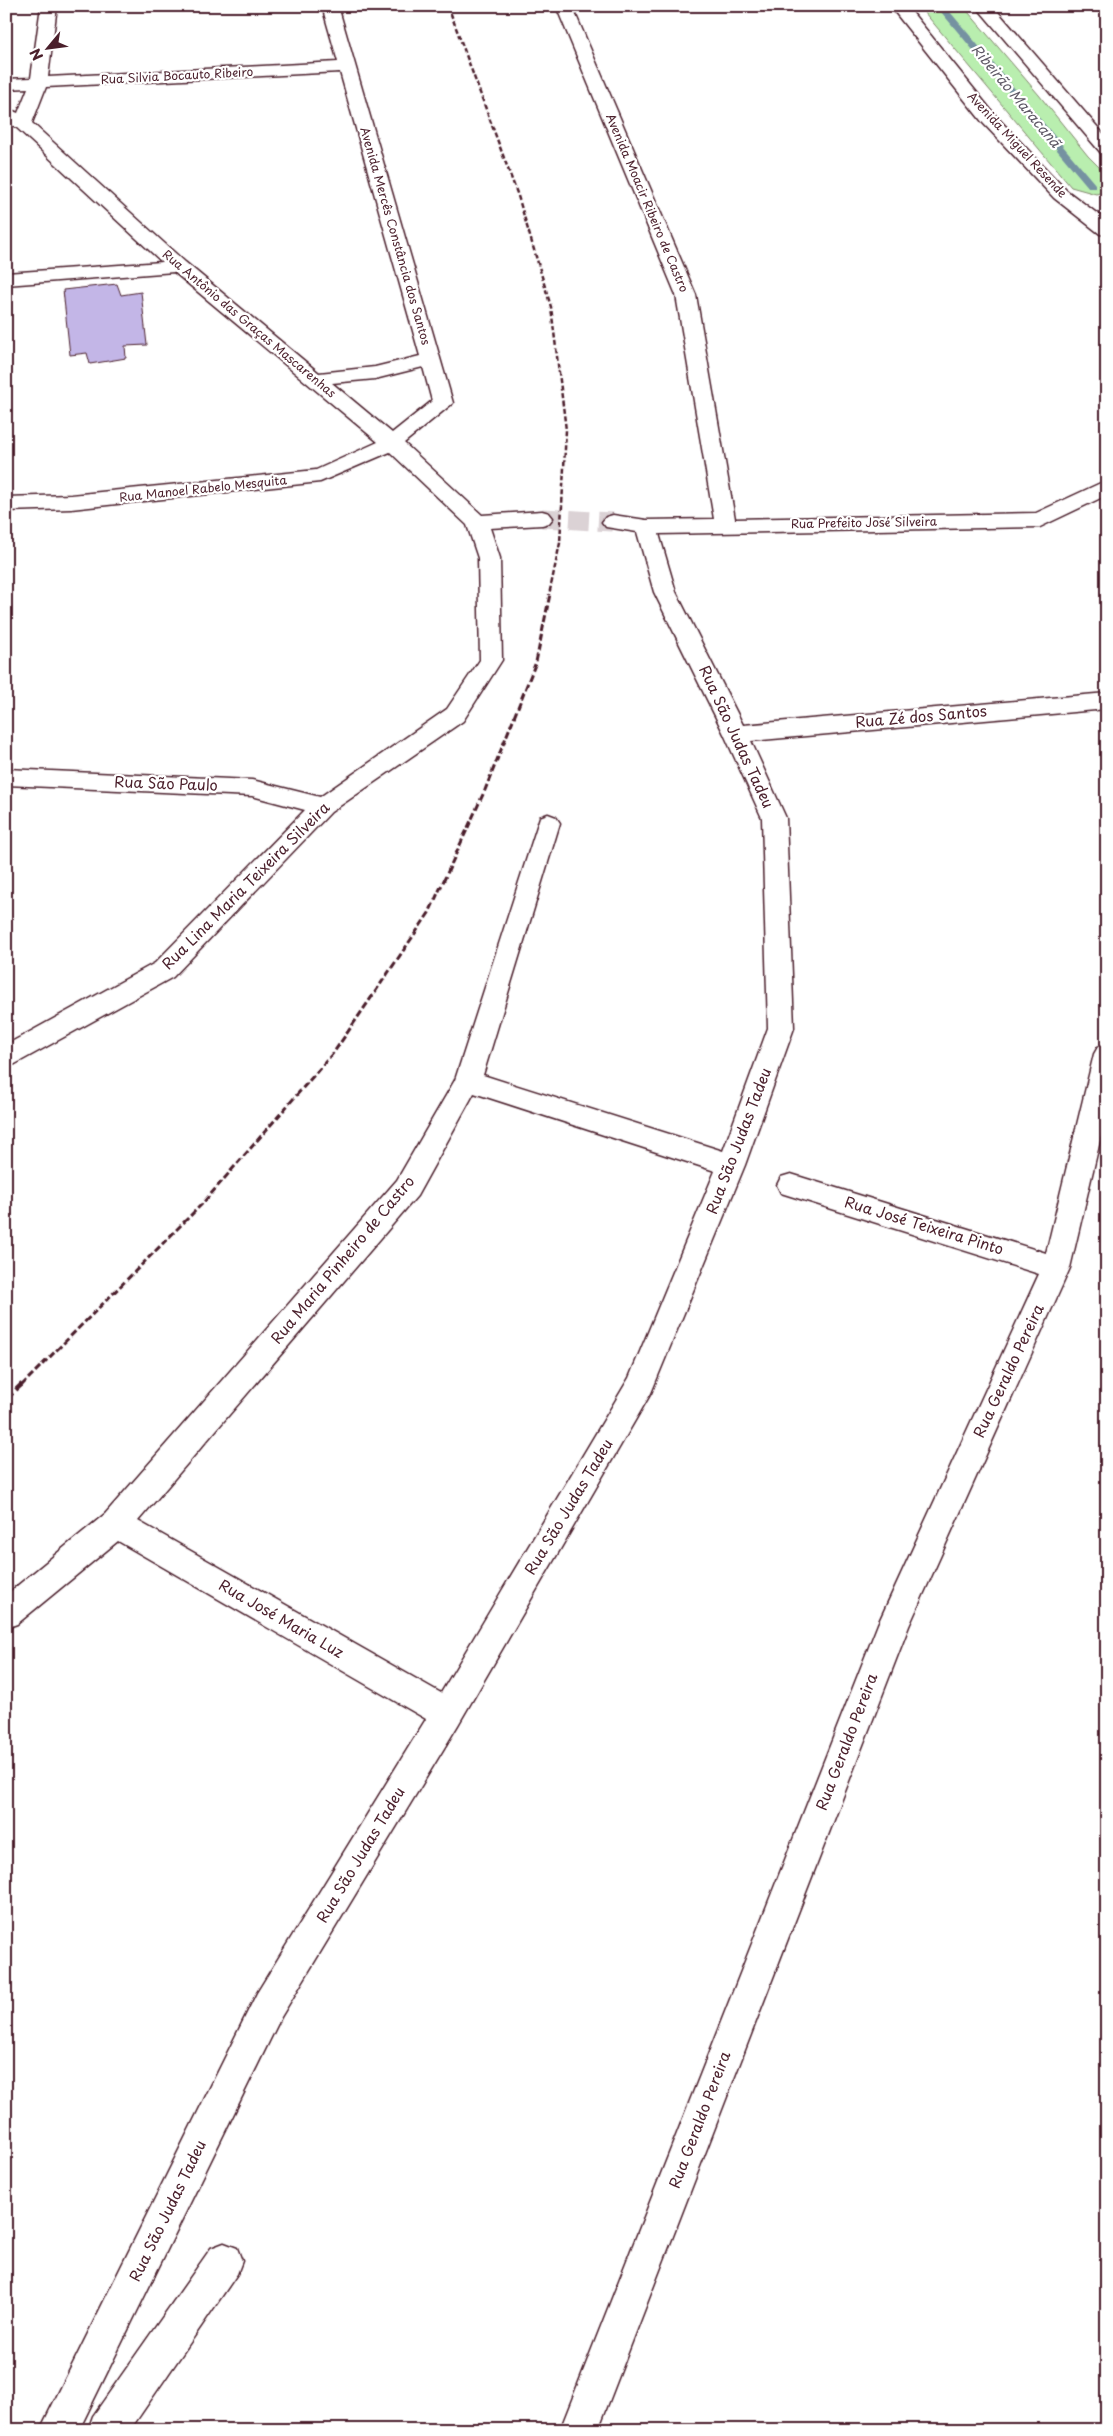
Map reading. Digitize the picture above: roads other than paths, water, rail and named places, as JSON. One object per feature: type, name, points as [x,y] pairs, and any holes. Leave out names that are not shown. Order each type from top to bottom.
[{"type":"street","points":[[22,124],[39,83],[49,6]]},
{"type":"street","name":"Avenida Mercês Constância dos Santos","points":[[330,6],[443,403],[392,443]]},
{"type":"street","name":"Avenida Moacir Ribeiro de Castro","points":[[564,6],[686,295],[726,526]]},
{"type":"street","name":"Avenida Miguel Resende","points":[[898,6],[989,119],[1060,194],[1107,230]]},
{"type":"street","points":[[984,6],[1107,149]]},
{"type":"street","name":"Rua Silvia Bocauto Ribeiro","points":[[6,84],[347,67]]},
{"type":"street","name":"Rua Antônio das Graças Mascarenhas","points":[[6,113],[22,124],[178,266],[392,443],[477,522]]},
{"type":"street","points":[[1084,212],[1107,216]]},
{"type":"street","points":[[6,279],[178,266]]},
{"type":"street","points":[[314,378],[375,372],[430,359]]},
{"type":"street","name":"Rua Manoel Rabelo Mesquita","points":[[6,504],[71,502],[320,476],[392,443]]},
{"type":"street","name":"Rua Prefeito José Silveira","points":[[613,522],[646,526],[726,526],[1040,520],[1107,486]]},
{"type":"street","points":[[477,522],[542,518]]},
{"type":"street","name":"Rua Lina Maria Teixeira Silveira","points":[[6,1057],[164,970],[323,806],[455,715],[492,660],[489,558],[477,522]]},
{"type":"street","name":"Rua São Judas Tadeu","points":[[59,2430],[269,2005],[447,1714],[641,1384],[731,1165],[781,1028],[774,818],[736,734],[665,592],[646,526]]},
{"type":"street","name":"Rua Zé dos Santos","points":[[736,734],[1107,701]]},
{"type":"street","name":"Rua São Paulo","points":[[6,777],[252,788],[323,806]]},
{"type":"street","name":"Rua Maria Pinheiro de Castro","points":[[6,1614],[116,1524],[407,1188],[468,1081],[548,823]]},
{"type":"street","name":"Rua Geraldo Pereira","points":[[579,2430],[894,1624],[1056,1268],[1107,1054]]},
{"type":"street","points":[[468,1081],[731,1165]]},
{"type":"street","name":"Rua José Teixeira Pinto","points":[[791,1185],[1056,1268]]},
{"type":"street","name":"Rua José Maria Luz","points":[[116,1524],[447,1714]]},
{"type":"street","points":[[107,2430],[224,2261]]},
{"type":"waterway","name":"Ribeirão Maracanã","points":[[940,6],[1092,186]]},
{"type":"tunnel","points":[[542,518],[613,522]]},
{"type":"railway","points":[[448,6],[518,196],[551,307],[566,430],[560,543],[549,595]]},
{"type":"railway","points":[[21,1386],[203,1203],[334,1052],[429,913],[485,790],[536,662],[550,594]]},
{"type":"railway","points":[[6,1399],[22,1384]]}]
